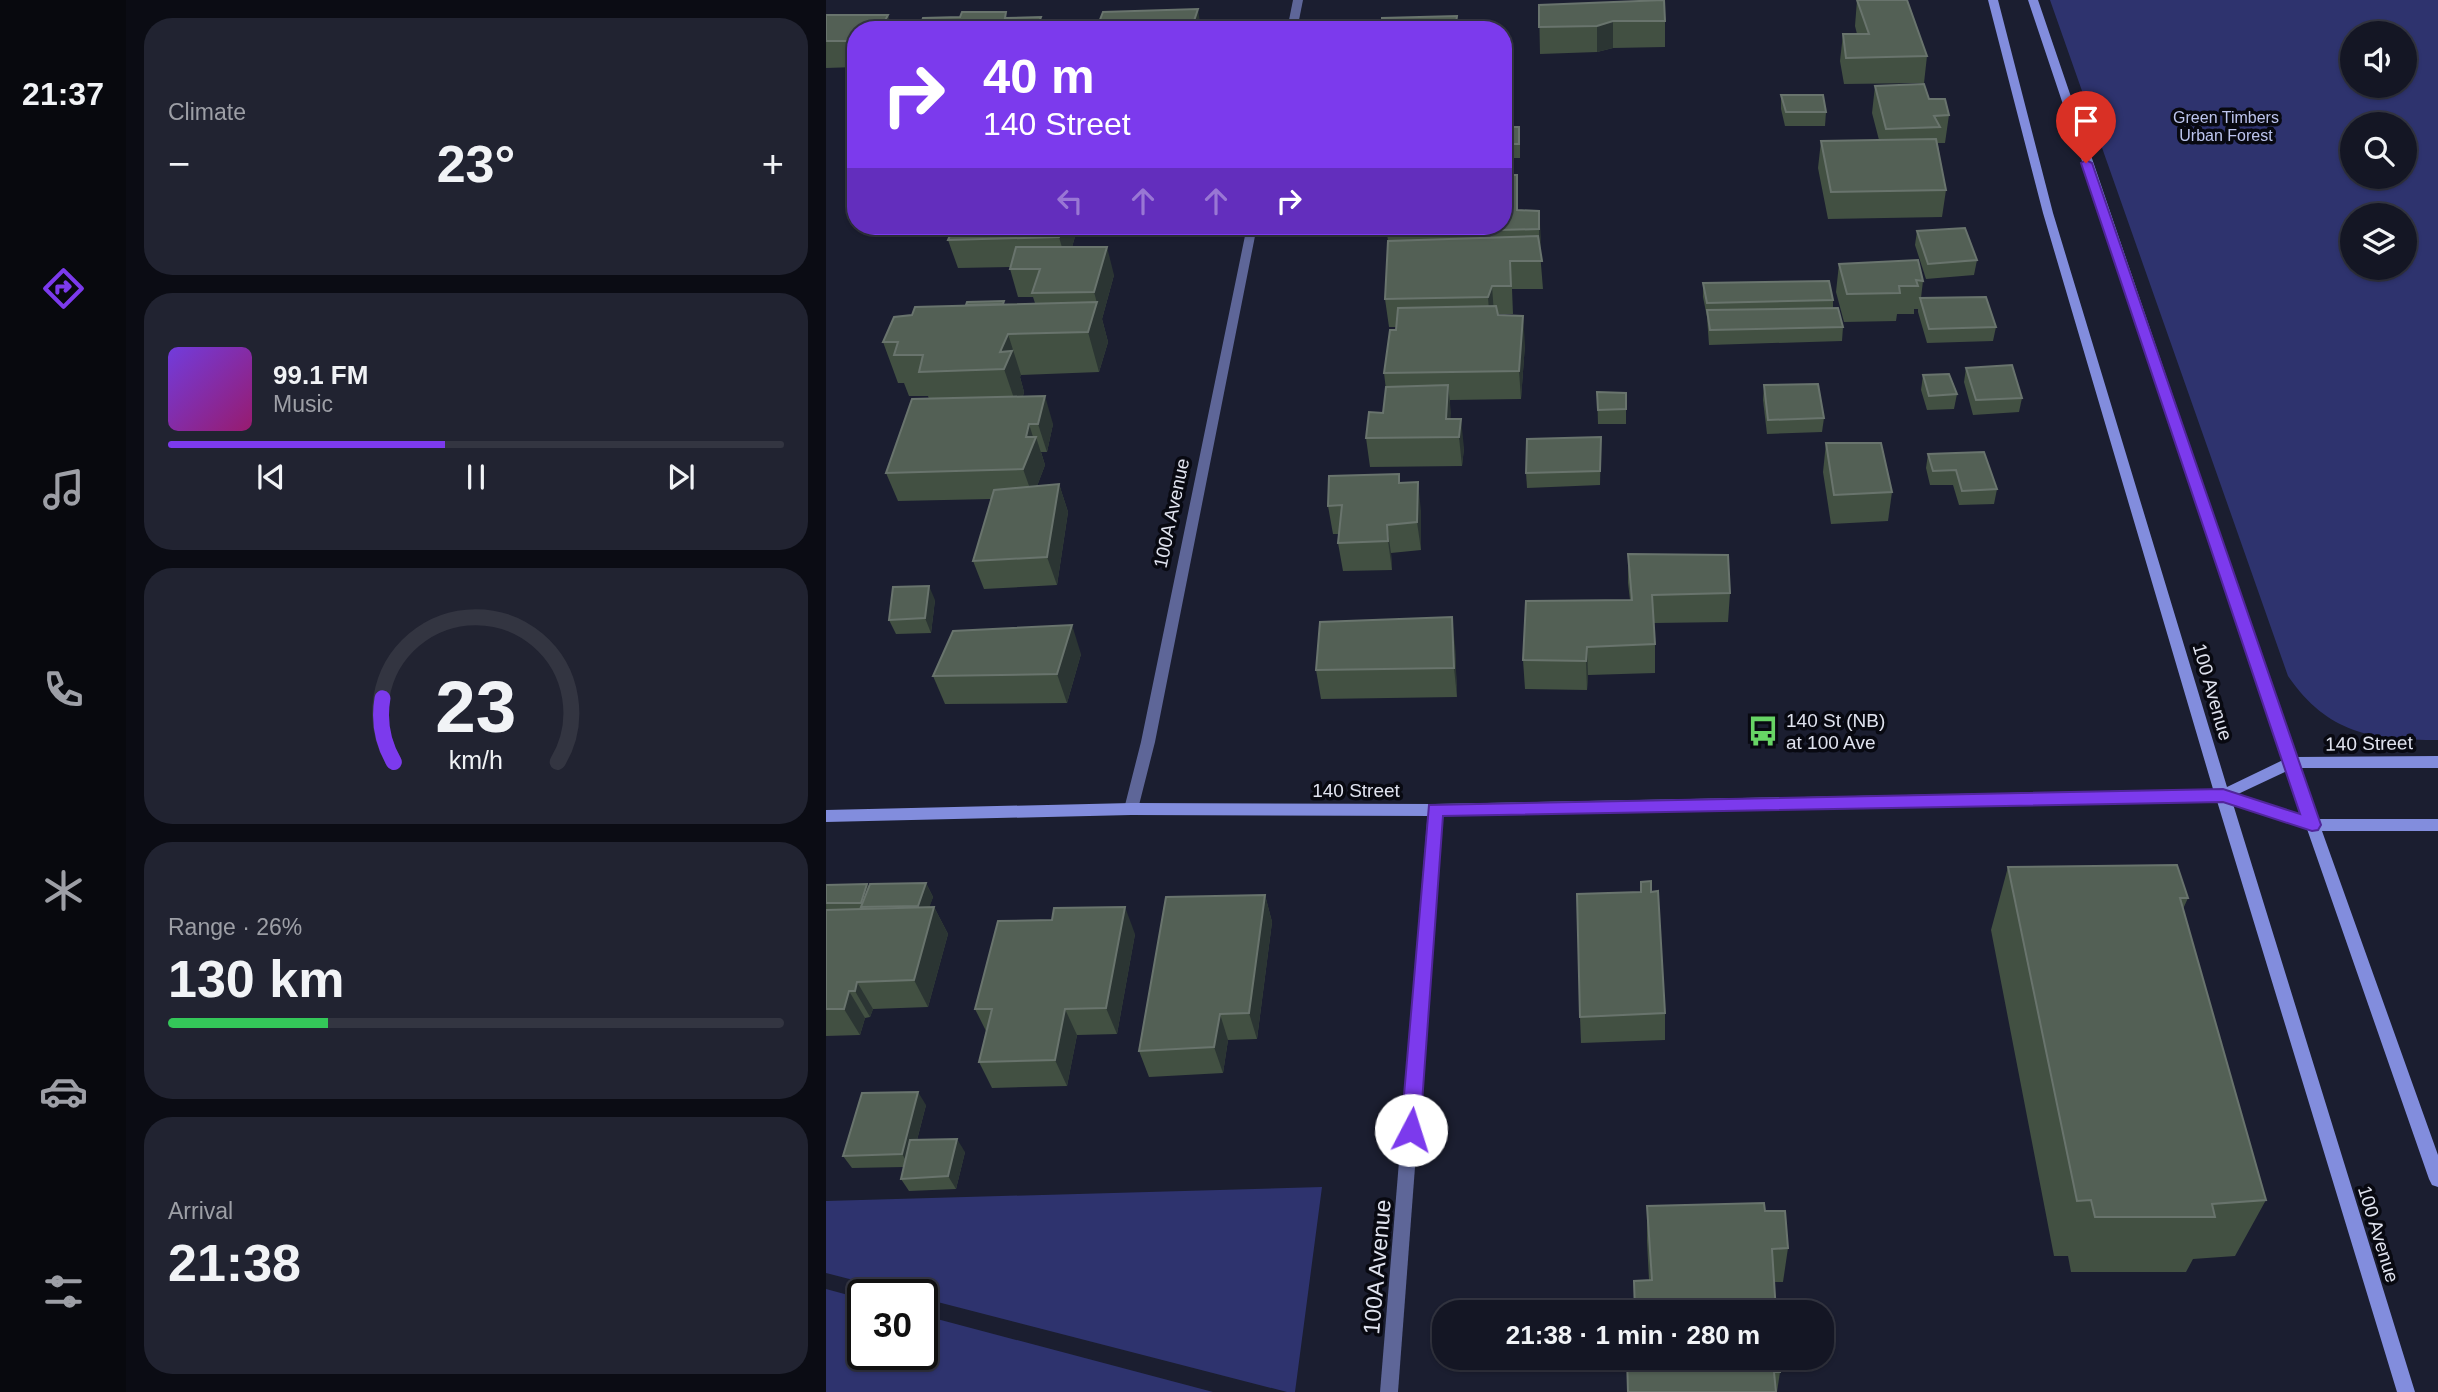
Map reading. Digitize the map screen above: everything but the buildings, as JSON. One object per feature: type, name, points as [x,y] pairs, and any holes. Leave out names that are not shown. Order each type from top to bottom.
[{"type":"main road","name":"100 Avenue","points":[[1993,0],[2048,213],[2406,1392]]},
{"type":"main road","points":[[2033,0],[2312,825],[2438,1179]]},
{"type":"main road","name":"140 Street","points":[[2223,795],[2291,763],[2438,762]]},
{"type":"main road","name":"140 Street","points":[[826,816],[1131,808],[1435,810],[2223,795],[2312,825],[2438,825]]},
{"type":"street","points":[[1294,21],[1298,0]]},
{"type":"street","name":"100A Avenue","points":[[1131,808],[1148,741],[1250,235]]},
{"type":"street","name":"100A Avenue","points":[[1389,1392],[1435,810]]},
{"type":"green space","name":"Green Timbers Urban Forest","points":[[2050,0],[2438,0],[2438,740],[2392,738],[2353,730],[2336,722],[2303,695],[2288,676]]},
{"type":"green space","points":[[1322,1187],[1295,1392],[938,1302],[938,1279],[849,1279],[826,1273],[826,1201]]},
{"type":"green space","points":[[826,1289],[847,1295],[847,1370],[938,1370],[938,1319],[1213,1392],[826,1392]]},
{"type":"place","name":"140 St (NB) at 100 Ave","points":[[1763,731]]},
{"type":"route","points":[[1411,1130],[1435,810],[2223,795],[2312,825],[2086,163]]}]
